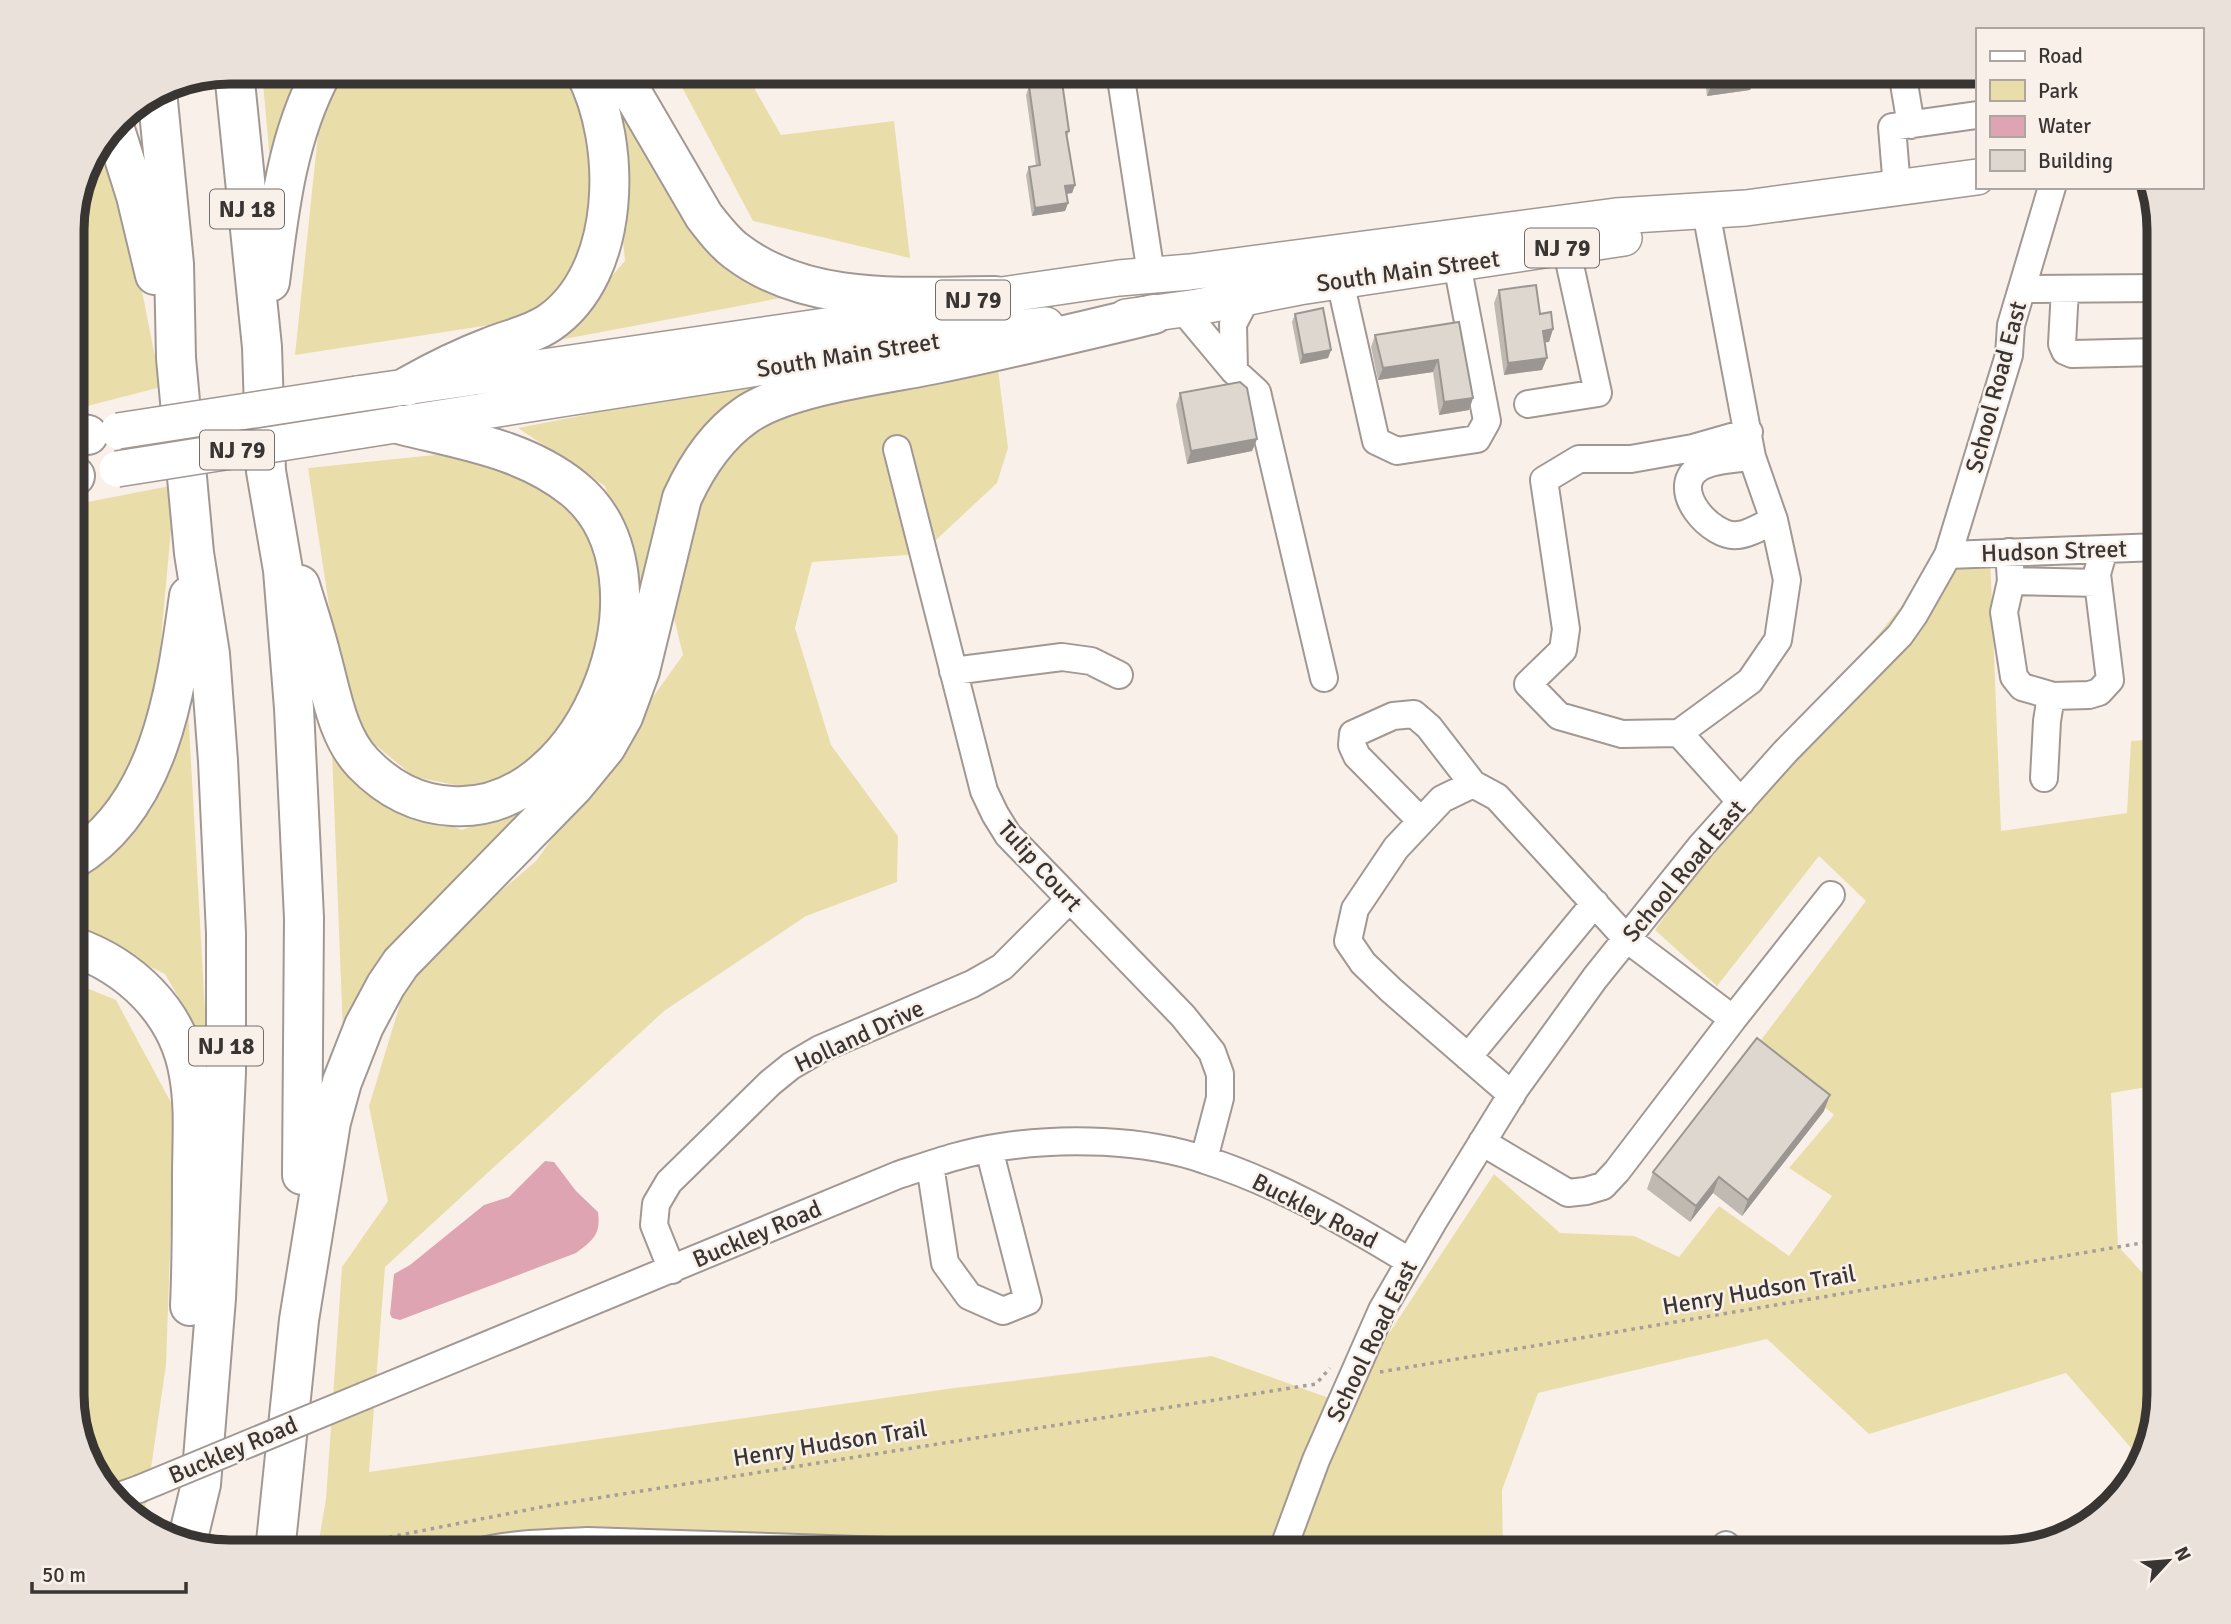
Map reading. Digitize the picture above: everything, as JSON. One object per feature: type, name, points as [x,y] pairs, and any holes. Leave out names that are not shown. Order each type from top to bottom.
[{"type":"highway","name":"NJ 18","points":[[235,84],[262,347],[266,471],[283,570],[302,846],[304,1090],[299,1320],[276,1540]]},
{"type":"highway","points":[[262,347],[286,170],[302,117],[317,84]]},
{"type":"highway","points":[[408,386],[447,364],[549,323],[582,289],[600,249],[609,183],[603,122],[589,84]]},
{"type":"highway","points":[[627,84],[704,216],[736,251],[765,269],[826,290],[888,296],[995,296]]},
{"type":"highway","name":"NJ 18","points":[[158,103],[174,264],[176,358],[194,552],[210,654],[226,933],[226,1072],[215,1311],[201,1484],[188,1533]]},
{"type":"highway","points":[[117,137],[136,196],[176,358]]},
{"type":"highway","points":[[299,1320],[331,1122],[342,1082],[364,1026],[386,985],[410,952],[575,786],[606,747],[623,717],[640,671],[682,498],[692,476],[712,446],[727,429],[747,414],[781,398],[1168,312]]},
{"type":"highway","points":[[266,471],[338,718],[347,740],[362,762],[386,784],[404,795],[441,805],[463,807],[486,804],[512,795],[550,769],[569,748],[587,719],[613,658],[620,600],[616,559],[607,530],[594,509],[576,490],[547,469],[509,452],[402,425]]},
{"type":"highway","points":[[84,851],[103,836],[119,817],[150,764],[173,696],[194,552]]},
{"type":"highway","points":[[84,951],[126,973],[150,995],[177,1035],[190,1076],[193,1105],[191,1275],[179,1493],[186,1533]]},
{"type":"main road","name":"South Main Street","points":[[87,434],[888,317],[995,296],[1152,274],[1191,272],[1616,216],[1746,208],[1976,177]]},
{"type":"main road","name":"South Main Street","points":[[84,474],[1007,329],[1168,312],[1340,281],[1617,240],[1746,208]]},
{"type":"street","points":[[1122,84],[1152,274]]},
{"type":"street","points":[[1904,84],[1910,125]]},
{"type":"street","points":[[1897,188],[1892,127],[1976,116]]},
{"type":"street","name":"School Road East","points":[[1286,1540],[1316,1460],[1382,1310],[1409,1261],[1512,1095],[1588,988],[1701,846],[1785,752],[1900,635],[1948,555],[2009,355],[2011,325],[2051,189]]},
{"type":"street","points":[[1707,218],[1751,444],[1774,520],[1787,580],[1778,640],[1750,681],[1679,733],[1622,734],[1559,716],[1528,684],[1563,649],[1566,629],[1544,480],[1578,459],[1631,459],[1693,448],[1751,444]]},
{"type":"street","points":[[1528,404],[1598,393],[1566,247]]},
{"type":"street","points":[[1340,281],[1376,441],[1397,451],[1476,439],[1487,421],[1457,264]]},
{"type":"street","points":[[2022,289],[2147,288]]},
{"type":"street","points":[[2065,289],[2062,344],[2065,351],[2072,354],[2147,352]]},
{"type":"street","points":[[1234,371],[1233,324],[1247,298]]},
{"type":"street","points":[[1168,312],[1257,392],[1324,678]]},
{"type":"street","points":[[1751,444],[1696,470],[1688,483],[1689,499],[1699,514],[1723,534],[1738,535],[1774,520]]},
{"type":"street","name":"Tulip Court","points":[[897,449],[984,791],[1008,835],[1183,1016],[1212,1052],[1220,1074],[1220,1098],[1204,1159]]},
{"type":"street","name":"Hudson Street","points":[[1948,555],[2147,547]]},
{"type":"street","points":[[2010,552],[2011,581],[2004,612],[2014,677],[2022,687],[2052,696],[2089,695],[2099,692],[2110,680],[2097,574],[2104,549]]},
{"type":"street","points":[[2011,581],[2098,583]]},
{"type":"street","points":[[953,671],[1062,657],[1091,661],[1119,676]]},
{"type":"street","points":[[2044,778],[2052,696]]},
{"type":"street","points":[[1421,821],[1357,756],[1352,746],[1353,734],[1393,716],[1414,714],[1429,727],[1473,785],[1497,797],[1627,939],[1733,1018]]},
{"type":"street","points":[[1679,733],[1741,802]]},
{"type":"street","points":[[1473,785],[1442,799],[1396,848],[1355,909],[1348,941],[1363,963],[1512,1095]]},
{"type":"street","points":[[1482,1142],[1568,1193],[1603,1186],[1831,895]]},
{"type":"street","name":"Holland Drive","points":[[672,1270],[654,1225],[656,1204],[669,1182],[769,1083],[820,1049],[972,984],[1002,967],[1069,900]]},
{"type":"street","points":[[1468,1057],[1595,903]]},
{"type":"street","name":"Buckley Road","points":[[126,1493],[898,1175],[953,1157],[989,1149],[1049,1142],[1101,1142],[1148,1147],[1204,1159],[1317,1209],[1409,1261]]},
{"type":"street","points":[[930,1165],[945,1263],[969,1296],[1003,1311],[1028,1301],[989,1149]]},
{"type":"path","name":"Henry Hudson Trail","points":[[1373,1373],[2147,1242]]},
{"type":"path","name":"Henry Hudson Trail","points":[[375,1540],[547,1506],[1315,1384],[1337,1360]]},
{"type":"green space","points":[[263,84],[302,84],[270,161]]},
{"type":"green space","points":[[574,84],[588,125],[595,211],[562,299],[490,325],[295,355],[323,86]]},
{"type":"green space","points":[[608,84],[617,84],[791,296],[554,341],[625,261]]},
{"type":"green space","points":[[680,84],[752,84],[781,135],[894,121],[910,258],[753,221]]},
{"type":"green space","points":[[111,145],[114,150],[161,387],[84,407],[84,220],[95,174]]},
{"type":"green space","points":[[998,369],[1008,448],[997,483],[921,554],[812,562],[795,628],[831,745],[898,836],[897,882],[806,916],[664,1011],[385,1267],[369,1472],[947,1389],[1212,1356],[1343,1403],[1494,1174],[1560,1233],[1634,1236],[1679,1257],[1719,1206],[1789,1256],[1832,1196],[1789,1168],[1834,1115],[1755,1048],[1866,901],[1819,856],[1717,986],[1655,930],[1785,748],[1951,546],[1990,554],[2001,831],[2127,813],[2131,741],[2147,740],[2147,1087],[2111,1093],[2118,1246],[2147,1278],[2146,1413],[2135,1452],[2066,1373],[1869,1434],[1767,1339],[1538,1393],[1502,1490],[1503,1540],[319,1540],[326,1499],[342,1267],[388,1201],[369,1106],[411,968],[536,861],[683,655],[669,597],[712,472],[754,424],[868,389]]},
{"type":"green space","points":[[766,379],[698,436],[675,476],[640,582],[605,486],[518,428]]},
{"type":"green space","points":[[444,454],[533,482],[586,523],[611,603],[577,710],[531,765],[476,789],[414,777],[367,738],[341,684],[308,468]]},
{"type":"green space","points":[[175,485],[155,706],[115,812],[84,829],[84,503]]},
{"type":"green space","points":[[188,708],[207,1047],[165,974],[84,935],[84,871],[151,810]]},
{"type":"green space","points":[[331,727],[388,803],[462,830],[545,797],[343,1032]]},
{"type":"green space","points":[[84,987],[116,1000],[175,1110],[166,1365],[145,1512],[120,1490],[104,1467],[92,1441],[84,1404]]},
{"type":"water","points":[[545,1161],[554,1162],[576,1191],[598,1212],[597,1232],[591,1240],[576,1253],[400,1320],[392,1318],[390,1314],[394,1274],[410,1265],[484,1205],[509,1197]]},
{"type":"building","points":[[1062,84],[1069,131],[1066,132],[1075,185],[1065,186],[1068,203],[1035,208],[1029,167],[1040,165],[1029,86]]},
{"type":"building","points":[[1536,285],[1540,314],[1551,312],[1553,329],[1543,331],[1547,358],[1508,363],[1499,290]]},
{"type":"building","points":[[1323,308],[1331,350],[1303,355],[1295,314]]},
{"type":"building","points":[[1459,322],[1473,398],[1444,402],[1438,360],[1383,368],[1375,335]]},
{"type":"building","points":[[1240,382],[1247,388],[1257,439],[1191,451],[1180,393]]},
{"type":"building","points":[[1757,1038],[1830,1095],[1748,1200],[1719,1177],[1696,1206],[1653,1172]]}]
